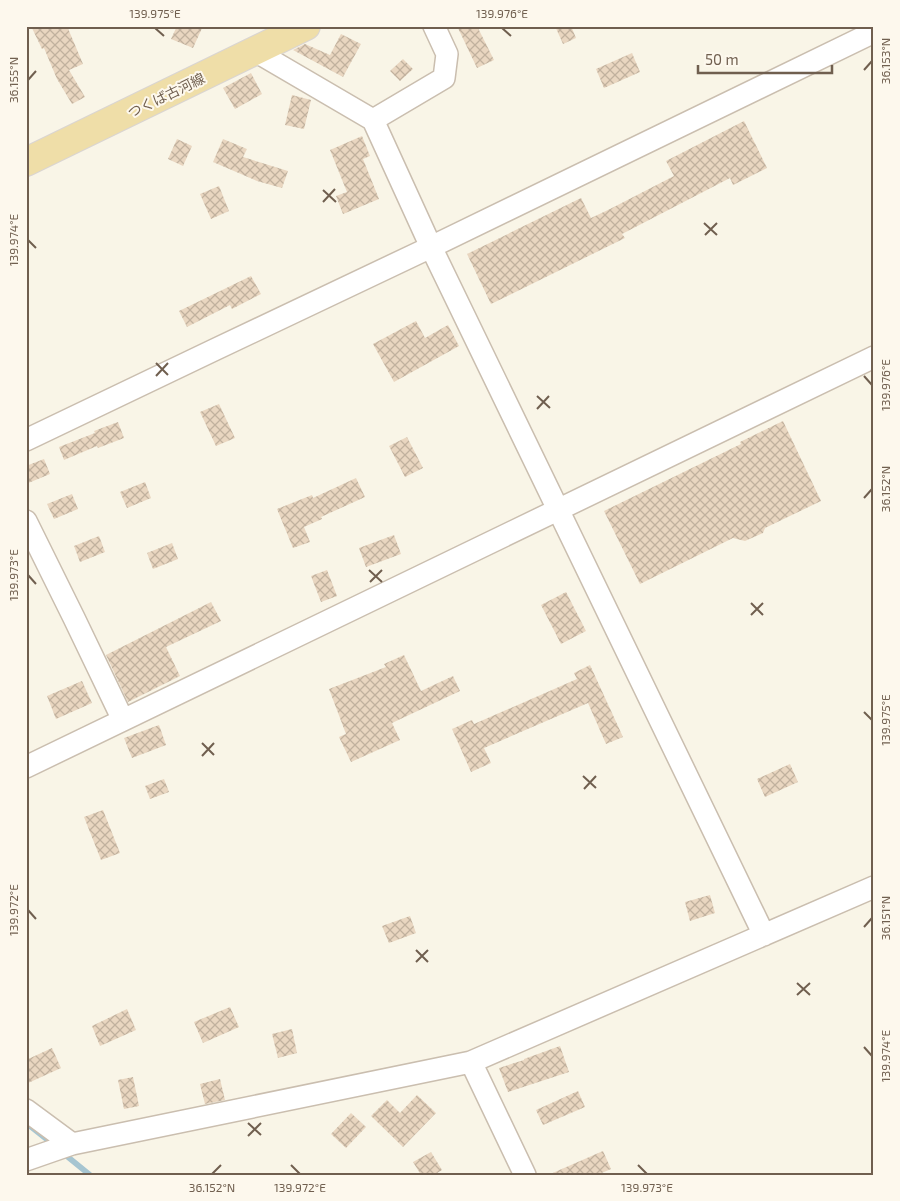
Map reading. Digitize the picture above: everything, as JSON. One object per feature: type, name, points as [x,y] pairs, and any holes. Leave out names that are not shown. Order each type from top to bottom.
[{"type":"main road","name":"つくば古河線","points":[[26,162],[306,26]]},
{"type":"street","points":[[372,120],[444,78],[447,54],[434,26]]},
{"type":"street","points":[[26,440],[432,247],[874,32]]},
{"type":"street","points":[[255,51],[372,120],[764,935]]},
{"type":"street","points":[[26,767],[874,357]]},
{"type":"street","points":[[26,521],[123,720]]},
{"type":"street","points":[[35,1157],[72,1144],[471,1062],[874,887]]},
{"type":"street","points":[[471,1062],[525,1175]]},
{"type":"street","points":[[26,1110],[72,1144]]},
{"type":"building","points":[[31,26],[67,26],[83,64],[69,70],[85,97],[72,104],[57,79],[44,48],[42,49]]},
{"type":"building","points":[[177,26],[203,26],[193,48],[171,39]]},
{"type":"building","points":[[457,26],[477,26],[494,60],[477,68]]},
{"type":"building","points":[[555,26],[571,26],[576,38],[563,44]]},
{"type":"building","points":[[341,34],[361,44],[343,77],[293,50],[305,44],[330,55]]},
{"type":"building","points":[[632,53],[640,72],[604,88],[596,69]]},
{"type":"building","points":[[403,59],[413,69],[400,81],[390,71]]},
{"type":"building","points":[[251,73],[262,94],[235,109],[223,88]]},
{"type":"building","points":[[292,95],[311,100],[304,129],[285,125]]},
{"type":"building","points":[[744,121],[767,168],[733,185],[730,178],[622,234],[625,238],[491,304],[467,254],[581,198],[591,218],[610,209],[674,176],[666,161]]},
{"type":"building","points":[[362,136],[370,156],[363,159],[379,199],[343,214],[336,196],[347,192],[330,150]]},
{"type":"building","points":[[177,139],[192,146],[183,166],[168,159]]},
{"type":"building","points":[[223,139],[247,149],[243,157],[288,171],[282,188],[257,181],[213,162]]},
{"type":"building","points":[[219,186],[229,211],[211,219],[200,194]]},
{"type":"building","points":[[251,276],[261,294],[232,309],[230,305],[187,327],[179,311]]},
{"type":"building","points":[[416,321],[425,338],[448,325],[459,346],[394,382],[373,344]]},
{"type":"building","points":[[219,404],[235,438],[216,446],[200,412]]},
{"type":"building","points":[[783,421],[821,501],[765,528],[763,533],[745,541],[733,538],[640,584],[604,511],[741,444],[740,442]]},
{"type":"building","points":[[118,422],[124,438],[98,448],[97,446],[64,460],[59,447]]},
{"type":"building","points":[[407,437],[423,468],[405,477],[389,446]]},
{"type":"building","points":[[44,459],[50,474],[26,484],[26,466]]},
{"type":"building","points":[[356,478],[365,497],[304,527],[310,542],[293,548],[277,509],[312,495],[313,498]]},
{"type":"building","points":[[145,482],[151,498],[127,508],[120,492]]},
{"type":"building","points":[[72,494],[78,509],[54,519],[47,504]]},
{"type":"building","points":[[394,535],[401,554],[366,567],[359,548]]},
{"type":"building","points":[[99,536],[105,552],[80,562],[74,546]]},
{"type":"building","points":[[172,543],[178,559],[153,569],[147,553]]},
{"type":"building","points":[[327,570],[337,596],[321,602],[311,576]]},
{"type":"building","points":[[566,592],[586,631],[561,644],[541,605]]},
{"type":"building","points":[[211,602],[221,621],[166,647],[180,676],[128,702],[106,655]]},
{"type":"building","points":[[404,655],[421,691],[453,676],[460,691],[392,723],[400,740],[351,762],[339,737],[346,734],[329,689],[386,667],[384,664]]},
{"type":"building","points":[[590,665],[623,737],[606,744],[588,703],[484,748],[491,763],[471,772],[452,729],[472,720],[474,724],[577,679],[574,673]]},
{"type":"building","points":[[82,681],[92,703],[56,719],[47,696]]},
{"type":"building","points":[[159,725],[166,745],[132,758],[124,738]]},
{"type":"building","points":[[790,764],[798,782],[765,797],[757,779]]},
{"type":"building","points":[[164,779],[169,792],[150,799],[145,786]]},
{"type":"building","points":[[103,810],[120,853],[101,860],[84,817]]},
{"type":"building","points":[[710,895],[715,913],[690,921],[685,902]]},
{"type":"building","points":[[410,916],[416,933],[389,943],[382,926]]},
{"type":"building","points":[[230,1007],[239,1027],[203,1043],[194,1022]]},
{"type":"building","points":[[127,1009],[136,1030],[100,1046],[92,1026]]},
{"type":"building","points":[[292,1029],[297,1053],[278,1058],[272,1034]]},
{"type":"building","points":[[560,1046],[569,1072],[508,1092],[499,1068]]},
{"type":"building","points":[[52,1048],[61,1068],[26,1084],[26,1060]]},
{"type":"building","points":[[133,1077],[139,1106],[124,1109],[118,1080]]},
{"type":"building","points":[[220,1079],[225,1100],[205,1104],[200,1084]]},
{"type":"building","points":[[578,1091],[585,1107],[543,1125],[536,1110]]},
{"type":"building","points":[[417,1095],[436,1113],[403,1147],[371,1116],[387,1100],[400,1113]]},
{"type":"building","points":[[351,1113],[366,1127],[346,1148],[331,1134]]},
{"type":"building","points":[[603,1151],[611,1169],[597,1175],[548,1175]]},
{"type":"building","points":[[431,1152],[442,1170],[434,1175],[421,1175],[413,1162]]},
{"type":"waterway","points":[[30,1126],[54,1145]]},
{"type":"waterway","points":[[63,1153],[90,1175]]}]
